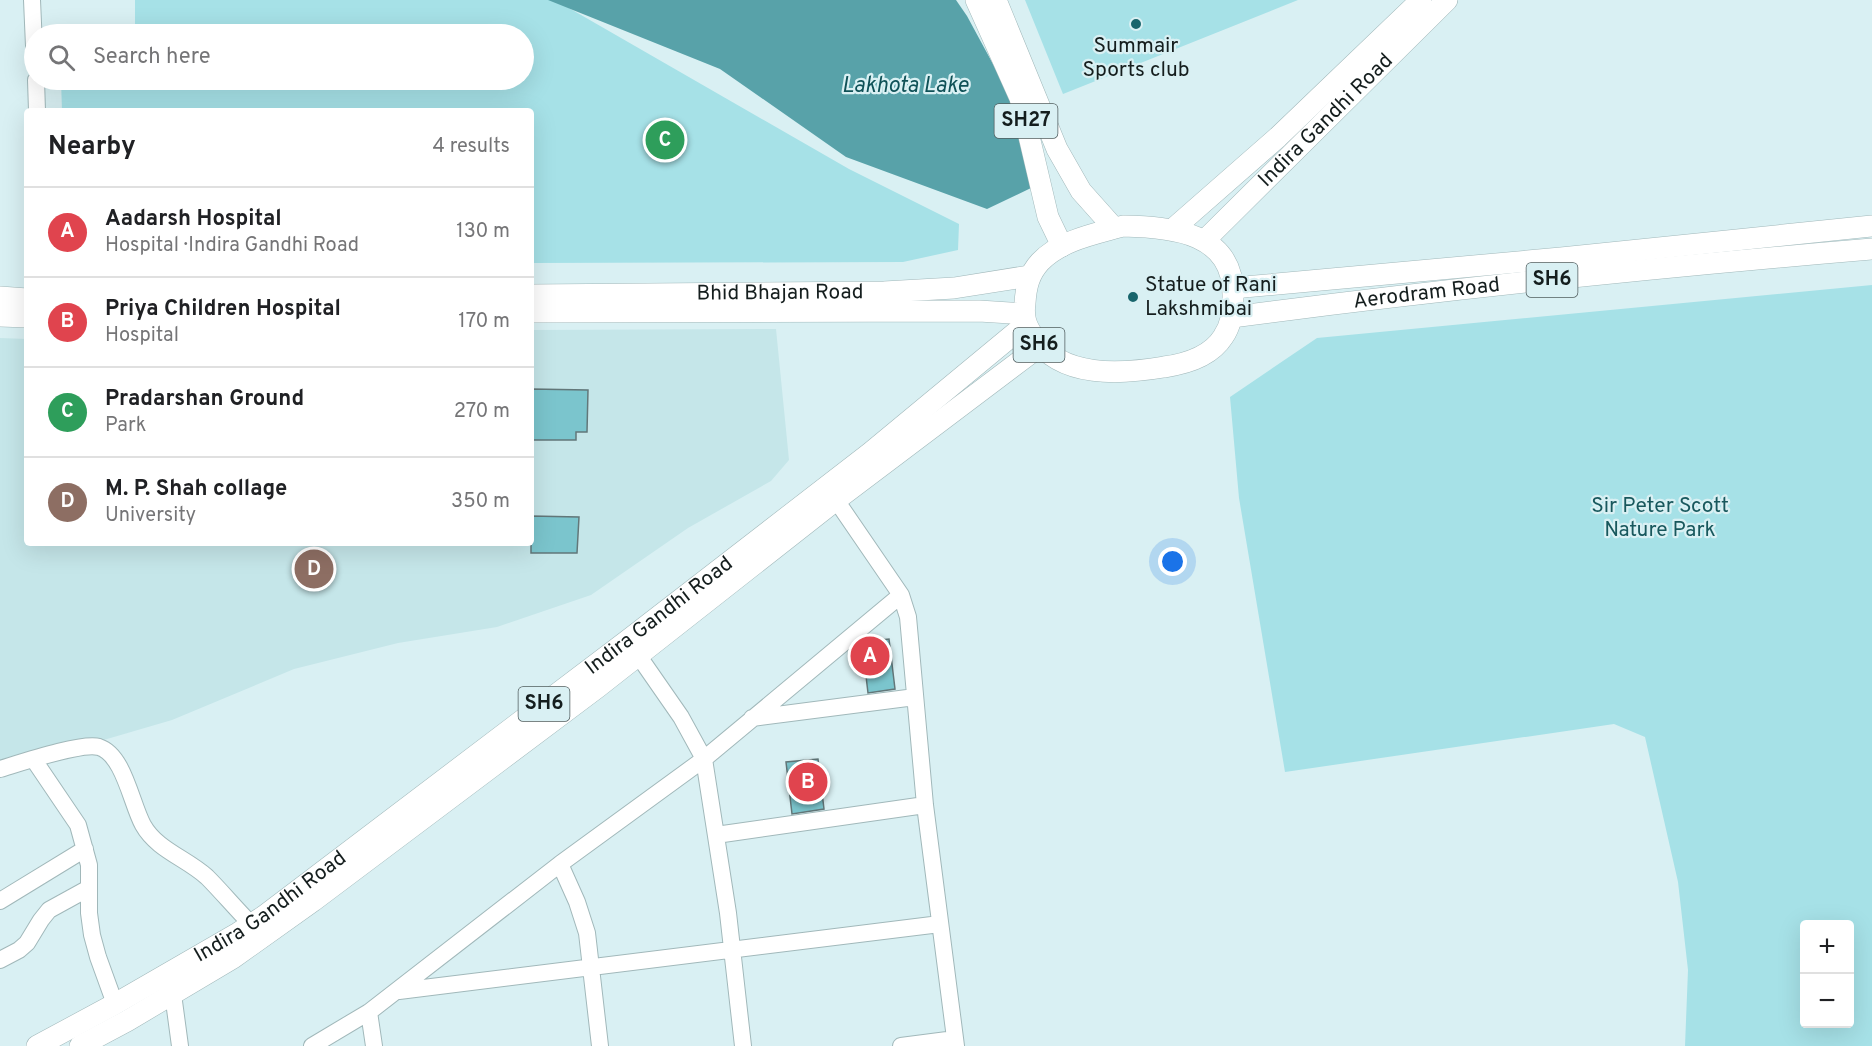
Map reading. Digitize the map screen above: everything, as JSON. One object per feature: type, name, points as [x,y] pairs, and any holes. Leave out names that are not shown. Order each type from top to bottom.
[{"type":"main road","name":"SH27","points":[[976,0],[1020,98],[1048,217],[1062,246]]},
{"type":"main road","name":"SH27","points":[[996,0],[1057,149],[1081,191],[1114,228]]},
{"type":"main road","name":"Indira Gandhi Road","points":[[1173,229],[1278,137],[1421,0]]},
{"type":"main road","name":"Indira Gandhi Road","points":[[1205,240],[1447,0]]},
{"type":"main road","points":[[1029,276],[1041,261],[1062,246],[1123,226],[1173,229],[1205,240]]},
{"type":"main road","name":"Aerodram Road","points":[[1233,288],[1561,258],[1872,226]]},
{"type":"main road","name":"SH6","points":[[1029,276],[1025,319],[1040,346],[1057,359],[1078,368],[1112,373],[1136,372],[1175,365],[1195,359],[1212,349],[1222,339],[1232,317],[1233,288],[1227,268],[1220,255],[1205,240]]},
{"type":"main road","name":"Aerodram Road","points":[[1232,317],[1327,304],[1620,272],[1872,249]]},
{"type":"main road","name":"Bhid Bhajan Road","points":[[534,294],[884,292],[954,288],[1029,276]]},
{"type":"main road","points":[[0,297],[24,299]]},
{"type":"main road","name":"Bhid Bhajan Road","points":[[534,312],[979,311],[1025,319]]},
{"type":"main road","points":[[0,315],[24,317]]},
{"type":"main road","name":"Indira Gandhi Road","points":[[80,1046],[233,958],[314,901],[633,648],[878,447],[1025,319]]},
{"type":"main road","name":"Indira Gandhi Road","points":[[37,1046],[115,1004],[251,924],[836,500],[1040,346]]},
{"type":"street","points":[[32,0],[33,24]]},
{"type":"street","points":[[37,90],[38,108]]},
{"type":"street","points":[[836,500],[901,595],[908,617],[925,805],[956,1043],[901,1046]]},
{"type":"street","points":[[312,1046],[369,1012],[398,991],[560,864],[704,759],[901,595]]},
{"type":"street","points":[[633,648],[681,717],[704,759],[717,835],[743,1046]]},
{"type":"street","points":[[752,718],[915,697]]},
{"type":"street","points":[[0,768],[87,747],[95,746],[108,751],[117,762],[143,824],[150,835],[206,876],[251,924]]},
{"type":"street","points":[[34,760],[78,825],[89,865],[88,888],[92,935],[115,1004]]},
{"type":"street","points":[[717,835],[925,805]]},
{"type":"street","points":[[0,901],[85,849]]},
{"type":"street","points":[[560,864],[577,902],[587,933],[600,1046]]},
{"type":"street","points":[[0,960],[14,954],[27,943],[40,920],[49,910],[88,888]]},
{"type":"street","points":[[398,991],[940,924]]},
{"type":"street","points":[[173,994],[180,1046]]},
{"type":"street","points":[[369,1012],[374,1046]]},
{"type":"shaded area","points":[[776,329],[789,460],[771,481],[688,528],[591,595],[497,627],[398,643],[294,669],[172,720],[66,751],[0,767],[0,338],[24,339],[24,546],[534,546],[534,330]]},
{"type":"green space","points":[[135,0],[555,0],[849,169],[959,224],[958,250],[903,262],[534,263],[534,108],[62,108],[61,90],[534,90],[534,24],[135,24]]},
{"type":"green space","name":"Summair Sports club","points":[[1025,0],[1298,0],[1063,94]]},
{"type":"green space","name":"Sir Peter Scott Nature Park","points":[[1872,285],[1872,1046],[1685,1046],[1688,970],[1678,882],[1645,737],[1614,724],[1285,772],[1239,498],[1230,397],[1317,338]]},
{"type":"water","name":"Lakhota Lake","points":[[548,0],[956,0],[1027,127],[1031,188],[987,209],[846,157],[720,69]]},
{"type":"building","points":[[534,389],[588,390],[587,432],[576,432],[576,440],[534,440]]},
{"type":"building","points":[[534,516],[579,517],[577,553],[531,553],[531,546],[534,546]]},
{"type":"building","points":[[889,639],[895,689],[868,693],[862,642]]},
{"type":"building","points":[[818,759],[824,809],[792,814],[786,762]]},
{"type":"place","name":"Summair Sports club","points":[[1136,24]]},
{"type":"place","name":"Pradarshan Ground","points":[[665,140]]},
{"type":"place","name":"Statue of Rani Lakshmibai","points":[[1133,297]]},
{"type":"place","name":"M. P. Shah collage","points":[[314,569]]},
{"type":"place","name":"Aadarsh Hospital","points":[[870,656]]},
{"type":"place","name":"Priya Children Hospital","points":[[808,782]]}]
